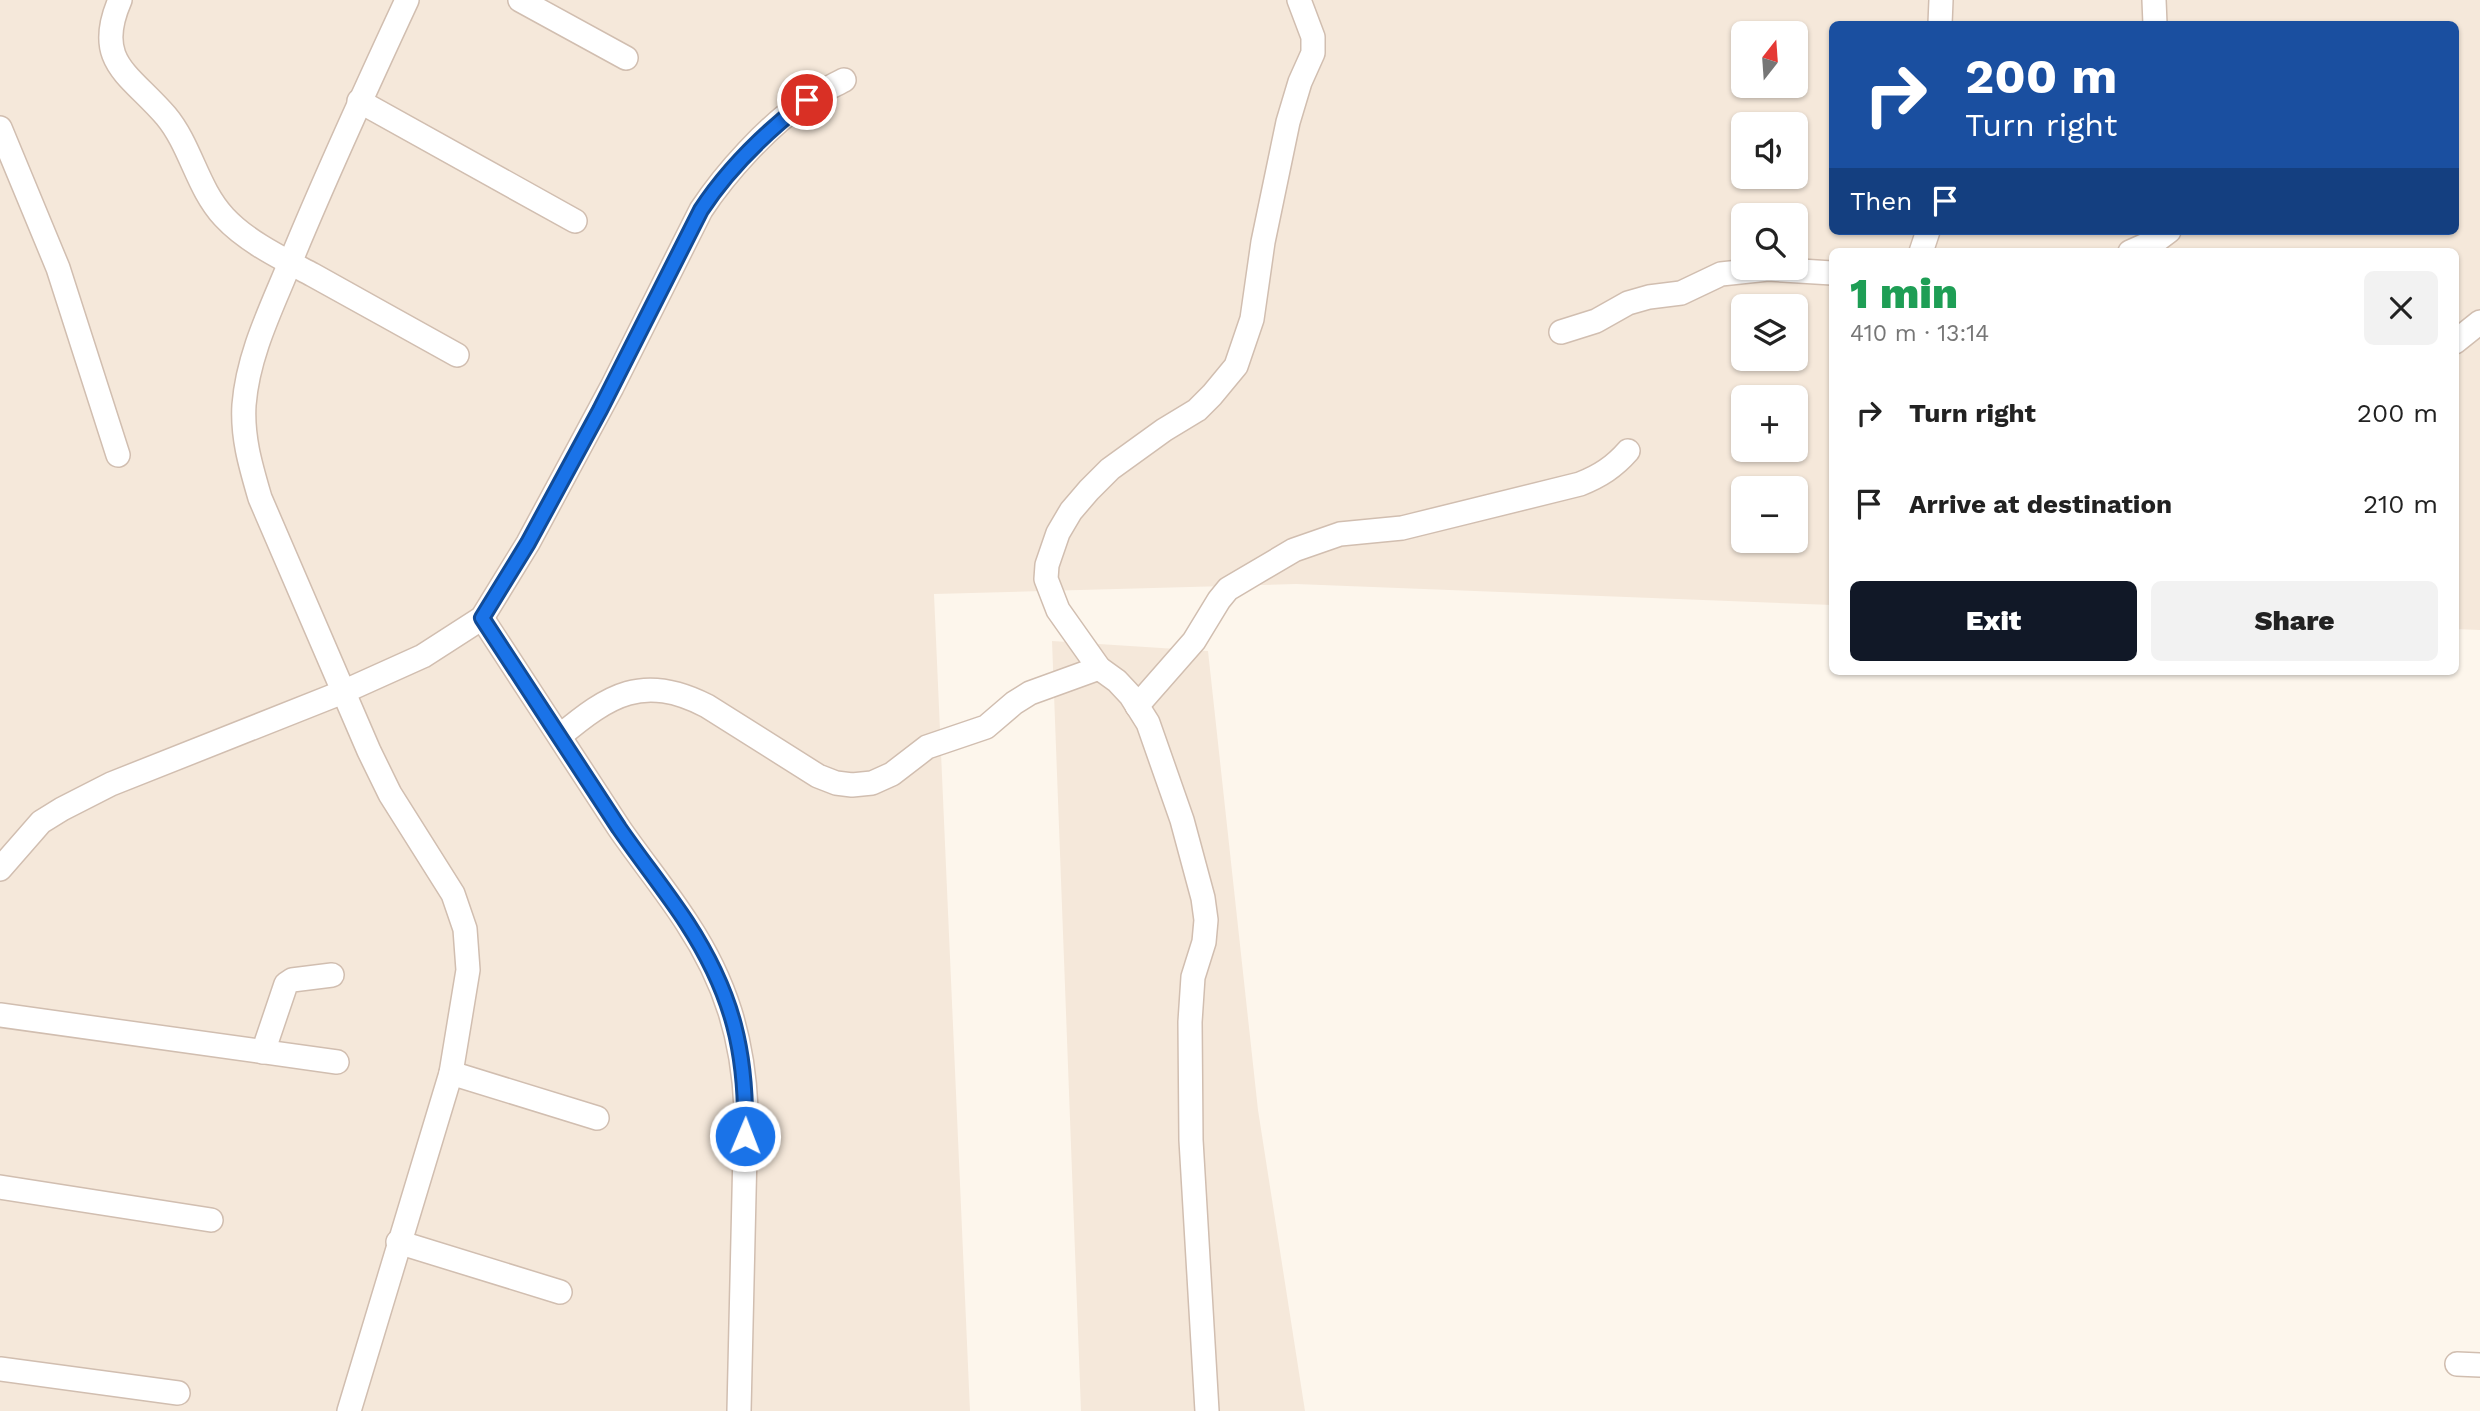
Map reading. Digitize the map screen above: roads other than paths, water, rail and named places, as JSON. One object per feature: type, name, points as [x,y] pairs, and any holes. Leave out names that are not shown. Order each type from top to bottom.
[{"type":"street","points":[[120,0],[110,34],[114,58],[166,117],[184,142],[209,196],[234,228],[457,355]]},
{"type":"street","points":[[349,1411],[451,1073],[468,970],[466,929],[453,894],[390,794],[260,499],[248,458],[244,433],[244,404],[249,371],[268,315],[359,101],[407,0]]},
{"type":"street","points":[[520,0],[626,58]]},
{"type":"street","points":[[1207,1411],[1191,1140],[1189,1022],[1193,977],[1204,942],[1206,920],[1182,820],[1155,742],[1138,706],[1117,681],[1099,668],[1058,610],[1050,593],[1047,572],[1052,547],[1071,511],[1088,490],[1110,469],[1197,410],[1236,366],[1252,319],[1263,242],[1288,122],[1300,82],[1313,53],[1313,37],[1299,0]]},
{"type":"street","points":[[1940,21],[1941,0]]},
{"type":"street","points":[[2154,0],[2155,21]]},
{"type":"street","points":[[0,869],[41,822],[62,809],[111,784],[343,692],[423,656],[482,618],[528,543],[618,376],[701,210],[719,183],[786,116],[807,100],[844,80]]},
{"type":"street","points":[[359,101],[575,221]]},
{"type":"street","points":[[0,128],[58,268],[118,455]]},
{"type":"street","points":[[2139,248],[2164,235]]},
{"type":"street","points":[[1562,332],[1596,321],[1628,303],[1681,293],[1721,274],[1768,270],[1829,273]]},
{"type":"street","points":[[2459,339],[2480,322]]},
{"type":"street","points":[[1138,706],[1195,641],[1228,589],[1294,550],[1340,534],[1402,528],[1580,484],[1614,466],[1628,451]]},
{"type":"street","points":[[482,618],[621,830],[688,924],[715,973],[738,1037],[744,1069],[746,1108],[739,1411]]},
{"type":"street","points":[[560,736],[593,708],[614,696],[637,691],[660,691],[689,696],[818,776],[836,783],[872,783],[892,774],[927,747],[986,727],[1030,693],[1099,668]]},
{"type":"street","points":[[263,1052],[286,984],[292,980],[332,975]]},
{"type":"street","points":[[0,1015],[337,1062]]},
{"type":"street","points":[[451,1073],[597,1118]]},
{"type":"street","points":[[0,1187],[211,1220]]},
{"type":"street","points":[[398,1242],[561,1292]]},
{"type":"street","points":[[2457,1364],[2480,1365]]},
{"type":"street","points":[[0,1369],[178,1393]]}]
